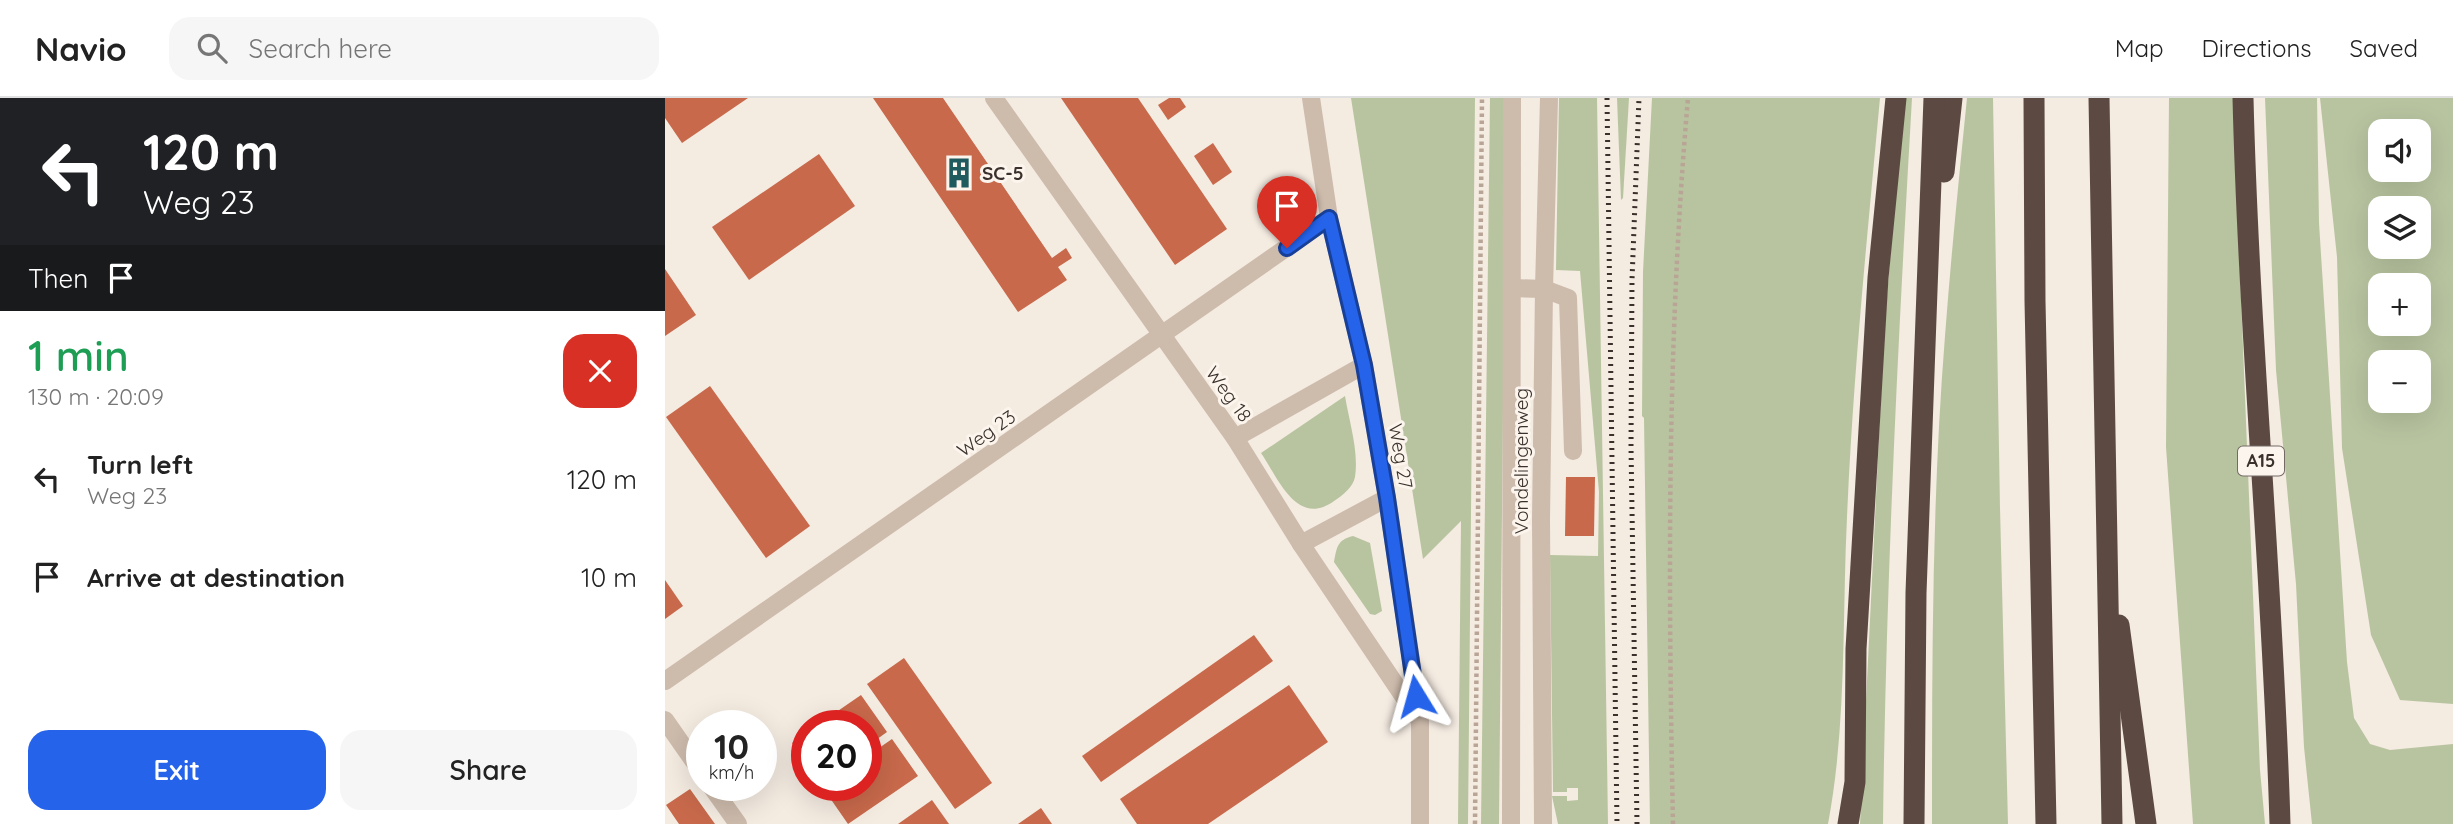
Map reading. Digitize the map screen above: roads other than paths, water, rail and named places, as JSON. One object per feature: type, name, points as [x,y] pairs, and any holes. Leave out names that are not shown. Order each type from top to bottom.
[{"type":"highway","points":[[1848,824],[1855,782],[1856,649],[1878,278],[1896,98]]},
{"type":"highway","points":[[1914,824],[1916,593],[1934,98]]},
{"type":"highway","points":[[1925,355],[1952,98]]},
{"type":"highway","points":[[2034,98],[2035,301],[2046,824]]},
{"type":"highway","points":[[2099,98],[2112,824]]},
{"type":"highway","name":"A15","points":[[2243,98],[2252,328],[2276,681],[2280,824]]},
{"type":"highway","points":[[2105,519],[2146,824]]},
{"type":"street","name":"Weg 18","points":[[994,98],[1235,438],[1301,544],[1420,721]]},
{"type":"street","name":"Weg 27","points":[[1311,98],[1329,218],[1364,365],[1387,498],[1420,721],[1420,824]]},
{"type":"street","name":"Vondelingenweg","points":[[1511,824],[1512,98]]},
{"type":"street","points":[[1540,98],[1548,140]]},
{"type":"street","name":"Vondelingenweg","points":[[1543,824],[1541,520],[1543,289],[1549,98]]},
{"type":"street","name":"Weg 23","points":[[665,681],[1329,218]]},
{"type":"street","points":[[1512,288],[1543,289],[1569,298],[1573,451]]},
{"type":"street","points":[[1235,438],[1364,365]]},
{"type":"street","points":[[1301,544],[1387,498]]},
{"type":"street","points":[[665,720],[686,750]]},
{"type":"street","points":[[722,801],[738,824]]},
{"type":"railway","points":[[1607,98],[1617,824]]},
{"type":"railway","points":[[1637,824],[1631,447],[1632,280],[1639,98]]},
{"type":"place","name":"SC-5","points":[[959,173]]}]
